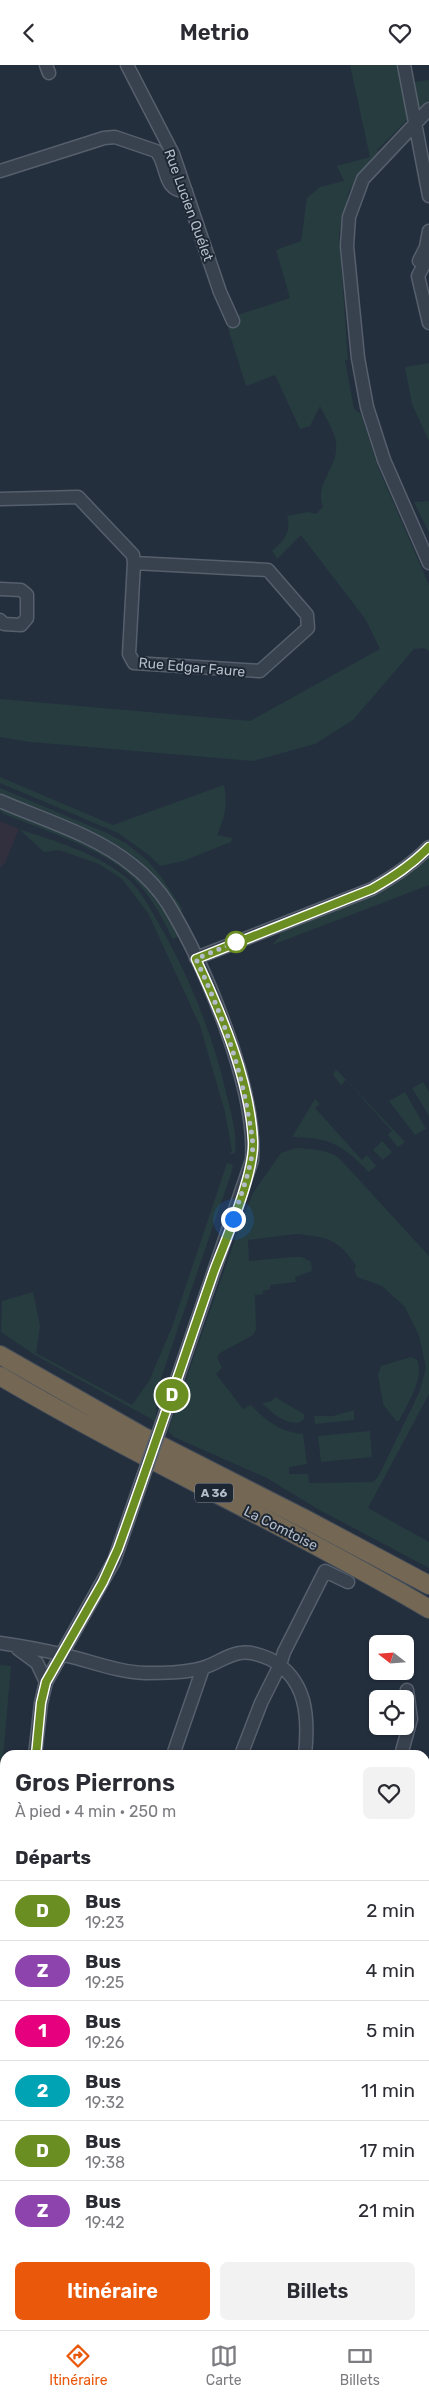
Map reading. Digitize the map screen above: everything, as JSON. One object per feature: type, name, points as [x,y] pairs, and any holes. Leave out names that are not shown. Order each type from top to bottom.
[{"type":"highway","name":"La Comtoise","points":[[0,1355],[144,1437],[334,1533],[429,1585]]},
{"type":"highway","name":"La Comtoise","points":[[0,1376],[69,1416],[369,1574],[429,1609]]},
{"type":"street","name":"Rue Lucien Quélet","points":[[127,65],[173,154],[220,293],[233,321]]},
{"type":"street","points":[[404,65],[429,196]]},
{"type":"street","points":[[429,109],[363,179],[349,217],[347,246],[358,359],[367,407],[384,460],[429,563]]},
{"type":"street","points":[[0,171],[104,137],[115,137],[156,151],[161,156],[166,176],[170,183],[178,191],[186,191]]},
{"type":"street","points":[[429,231],[428,254],[418,276],[429,323]]},
{"type":"street","points":[[0,499],[78,497],[83,500],[133,555],[134,563]]},
{"type":"street","name":"Rue Edgar Faure","points":[[134,563],[268,570],[307,615],[308,628],[266,668],[260,671],[134,663],[129,654],[134,563]]},
{"type":"street","points":[[0,589],[21,590],[27,595],[27,618],[21,625],[4,625],[0,620]]},
{"type":"street","points":[[0,801],[79,835],[117,854],[133,865],[168,903],[214,997],[236,1059],[246,1100],[253,1142],[252,1160],[233,1219],[114,1561],[46,1682],[41,1703],[36,1750]]},
{"type":"street","points":[[196,959],[372,889],[398,875],[418,859],[429,847]]},
{"type":"street","points":[[243,1750],[260,1703],[326,1571],[348,1582]]},
{"type":"street","points":[[5,1644],[62,1654],[122,1671],[145,1673],[203,1668],[229,1655],[242,1652],[256,1654],[280,1665],[291,1673],[297,1682],[303,1700],[305,1750]]},
{"type":"street","points":[[5,1644],[21,1650],[37,1663],[46,1682]]},
{"type":"street","points":[[175,1750],[203,1668]]},
{"type":"street","points":[[178,1671],[185,1678],[193,1698]]},
{"type":"street","points":[[402,1750],[407,1735]]},
{"type":"shaded area","points":[[0,821],[19,829],[5,863],[0,868]]},
{"type":"green space","points":[[350,65],[397,65],[409,118],[377,150],[380,154],[349,191],[339,234],[348,360],[345,360],[354,409],[361,414],[378,467],[429,585],[429,651],[424,648],[414,649],[353,720],[315,744],[253,761],[30,742],[0,737],[0,699],[250,721],[380,649],[366,620],[301,535],[277,559],[272,551],[288,531],[287,516],[308,512],[316,514],[323,507],[322,490],[336,452],[335,438],[320,406],[310,426],[300,429],[275,375],[246,386],[225,319],[290,298],[276,250],[301,241],[307,198],[320,187],[344,181],[337,166],[370,157]]},
{"type":"green space","points":[[429,80],[429,101],[418,110],[413,82]]},
{"type":"green space","points":[[429,363],[429,441],[412,404],[405,367]]},
{"type":"green space","points":[[429,501],[429,533],[414,502]]},
{"type":"green space","points":[[0,777],[113,825],[224,785],[225,811],[217,835],[232,838],[231,842],[183,861],[160,866],[149,855],[118,833],[0,783]]},
{"type":"green space","points":[[0,788],[109,834],[127,844],[148,861],[162,878],[183,910],[179,911],[143,865],[120,847],[0,795]]},
{"type":"green space","points":[[4,807],[95,846],[128,865],[151,890],[179,936],[173,939],[156,907],[145,892],[120,867],[89,849],[2,813],[0,810]]},
{"type":"green space","points":[[19,829],[73,848],[112,867],[129,880],[146,901],[193,991],[209,1032],[232,1118],[235,1132],[235,1153],[229,1155],[232,1151],[225,1112],[200,1026],[148,913],[122,879],[99,864],[59,850],[44,852]]},
{"type":"green space","points":[[429,855],[429,885],[272,945],[280,936],[279,930],[378,890],[397,880]]},
{"type":"green space","points":[[336,1069],[405,1142],[398,1147],[388,1135],[392,1131],[346,1080],[341,1085],[333,1075]]},
{"type":"green space","points":[[423,1082],[429,1092],[429,1116],[412,1088]]},
{"type":"green space","points":[[405,1092],[426,1129],[415,1135],[389,1101]]},
{"type":"green space","points":[[315,1099],[320,1104],[315,1108],[362,1160],[367,1155],[376,1166],[369,1172],[351,1155],[335,1144],[317,1139],[292,1137]]},
{"type":"green space","points":[[382,1141],[392,1152],[383,1160],[373,1150]]},
{"type":"green space","points":[[296,1148],[324,1151],[339,1158],[429,1256],[429,1394],[368,1508],[429,1542],[429,1568],[316,1508],[267,1478],[174,1437],[168,1431],[253,1193],[281,1153]],"holes":[[[296,1234],[324,1238],[344,1250],[356,1266],[354,1269],[357,1277],[382,1286],[405,1307],[419,1336],[426,1368],[419,1393],[378,1477],[373,1482],[309,1483],[308,1474],[289,1474],[289,1467],[307,1464],[303,1434],[288,1431],[274,1425],[251,1405],[243,1409],[216,1374],[222,1368],[217,1357],[220,1353],[253,1335],[256,1329],[255,1295],[264,1294],[262,1291],[270,1289],[270,1285],[296,1282],[295,1277],[312,1271],[311,1262],[302,1257],[249,1261],[248,1240]]]},
{"type":"green space","points":[[227,1163],[233,1165],[231,1174],[159,1384],[155,1421],[35,1355],[1,1332],[2,1301],[33,1292],[40,1326],[36,1353],[132,1405],[149,1381],[172,1327]]},
{"type":"green space","points":[[411,1357],[417,1360],[419,1367],[417,1383],[399,1421],[396,1421],[383,1404],[378,1375],[381,1366]]},
{"type":"green space","points":[[275,1397],[304,1414],[304,1419],[299,1423],[283,1420],[262,1403],[272,1401]]},
{"type":"green space","points":[[354,1410],[354,1420],[315,1424],[314,1416],[333,1416]]},
{"type":"green space","points":[[370,1431],[372,1457],[321,1462],[318,1436]]},
{"type":"green space","points":[[0,1665],[11,1666],[4,1750],[0,1750]]},
{"type":"bus line","name":"D","points":[[36,1750],[38,1721],[46,1682],[114,1561],[252,1160],[253,1142],[246,1100],[236,1059],[214,997],[196,959],[372,889],[398,875],[418,859],[429,847]]},
{"type":"route","points":[[233,1219],[252,1160],[253,1142],[246,1100],[236,1059],[214,997],[196,959],[236,942]]}]
